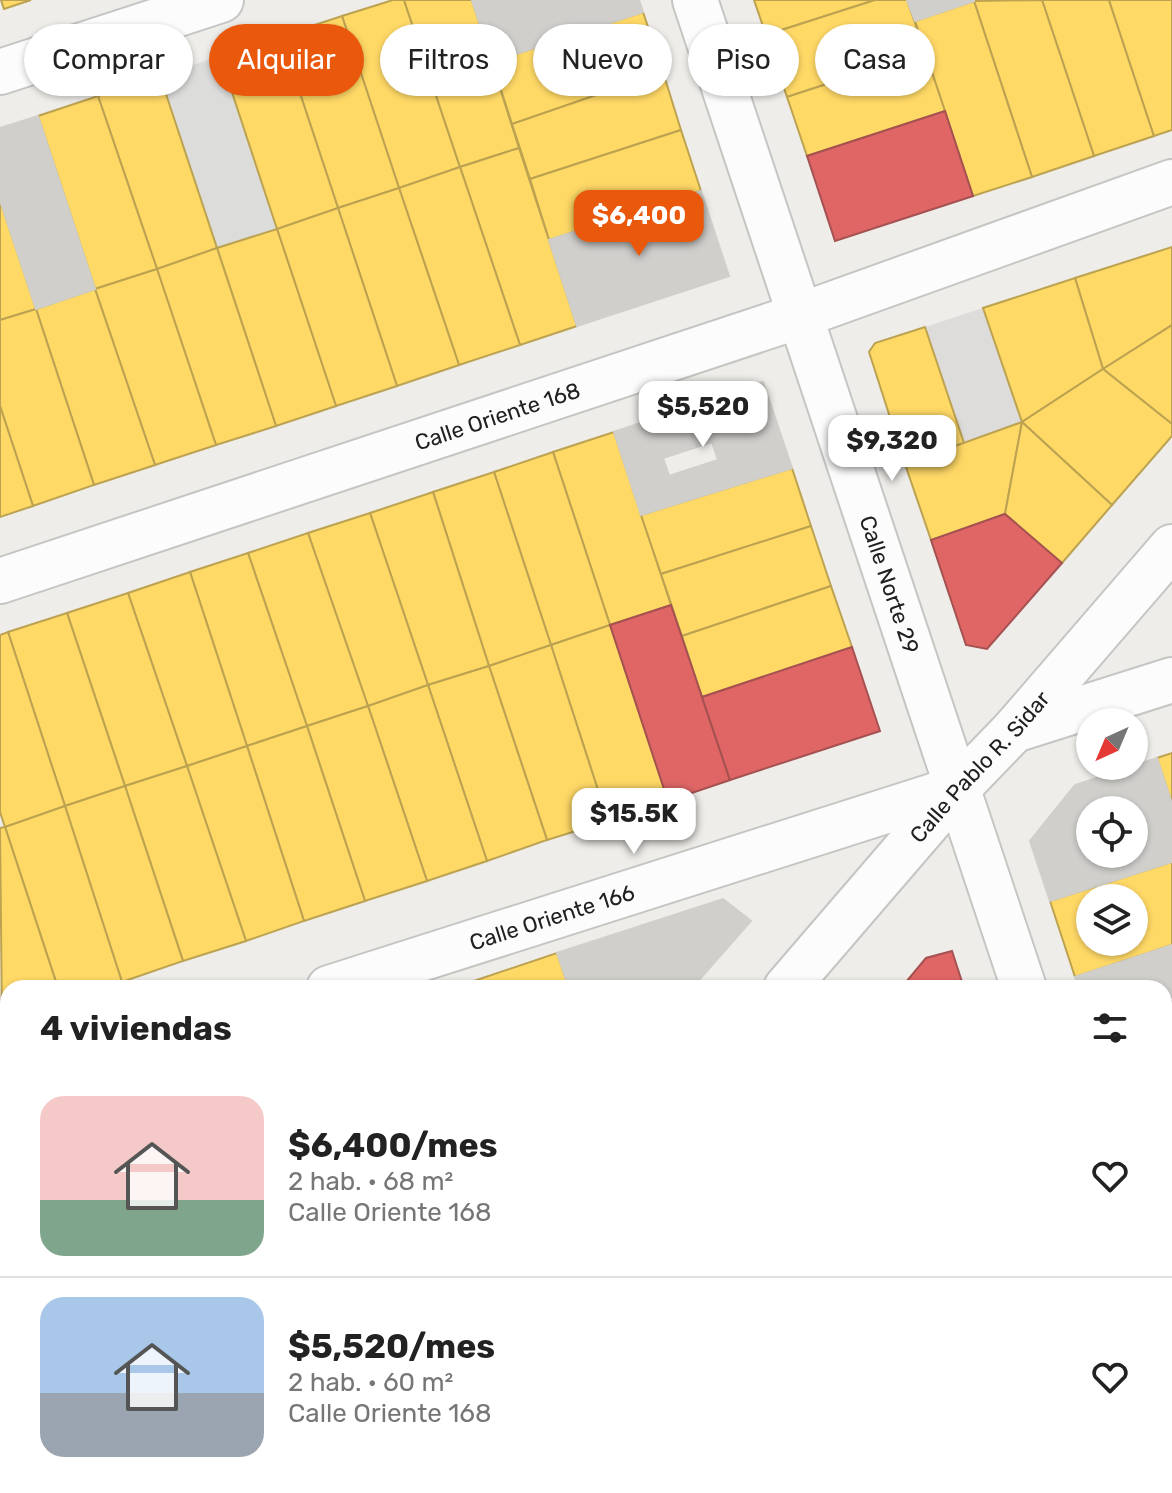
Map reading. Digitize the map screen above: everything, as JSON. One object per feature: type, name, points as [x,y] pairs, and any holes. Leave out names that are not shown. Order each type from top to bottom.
[{"type":"street","points":[[0,72],[221,0]]},
{"type":"street","name":"Calle Norte 29","points":[[695,0],[1021,980]]},
{"type":"street","name":"Calle Oriente 168","points":[[0,581],[799,316],[1172,182]]},
{"type":"street","name":"Calle Pablo R. Sidar","points":[[793,980],[1172,547]]},
{"type":"street","points":[[1014,730],[1172,680]]},
{"type":"street","name":"Calle Oriente 166","points":[[354,980],[958,788]]},
{"type":"shaded area","points":[[209,60],[209,96],[233,96],[277,229],[217,248],[167,96],[193,96],[193,65]]},
{"type":"shaded area","points":[[983,308],[1022,422],[964,443],[925,327]]},
{"type":"building: Viviendas","points":[[1,0],[31,0],[4,9]]},
{"type":"building: Viviendas","points":[[393,0],[404,0],[412,24],[380,24],[380,96],[436,96],[460,167],[399,188],[364,82],[364,24],[345,24],[342,16]]},
{"type":"building: Viviendas","points":[[404,0],[472,0],[480,24],[412,24]]},
{"type":"building: Viviendas","points":[[754,0],[875,0],[799,24],[762,24]]},
{"type":"building: Viviendas","points":[[875,0],[907,0],[915,24],[815,24],[815,88],[799,93],[799,24]]},
{"type":"building: Viviendas","points":[[1042,0],[1109,0],[1154,136],[1094,156]]},
{"type":"building: Viviendas","points":[[1042,0],[1094,156],[1032,177],[974,1]]},
{"type":"building: Viviendas","points":[[1109,0],[1172,0],[1172,130],[1154,136]]},
{"type":"building: Viviendas","points":[[974,1],[1032,177],[973,196],[935,81],[935,24],[916,24],[915,21]]},
{"type":"building: Viviendas","points":[[643,12],[647,24],[607,24]]},
{"type":"building: Viviendas","points":[[342,16],[345,24],[318,24]]},
{"type":"building: Viviendas","points":[[533,48],[533,96],[593,96],[512,124],[503,96],[517,96],[517,54]]},
{"type":"building: Viviendas","points":[[364,82],[399,188],[338,208],[301,96],[364,96]]},
{"type":"building: Viviendas","points":[[935,82],[945,111],[807,156],[787,97],[799,96],[799,93],[815,88],[815,96],[935,96]]},
{"type":"building: Viviendas","points":[[98,96],[167,96],[217,248],[157,269]]},
{"type":"building: Viviendas","points":[[98,96],[157,269],[95,289],[38,116]]},
{"type":"building: Viviendas","points":[[233,96],[301,96],[338,208],[277,229]]},
{"type":"building: Viviendas","points":[[436,96],[502,96],[519,148],[460,167]]},
{"type":"building: Viviendas","points":[[593,96],[670,96],[681,130],[530,179],[512,124]]},
{"type":"building: Viviendas","points":[[681,130],[701,191],[549,240],[530,179]]},
{"type":"building: Viviendas","points":[[519,148],[577,326],[520,345],[460,167]]},
{"type":"building: Viviendas","points":[[460,167],[520,345],[459,365],[399,188]]},
{"type":"building: Viviendas","points":[[399,188],[459,365],[397,386],[338,208]]},
{"type":"building: Viviendas","points":[[0,200],[36,309],[0,320]]},
{"type":"building: Viviendas","points":[[338,208],[397,386],[336,406],[277,229]]},
{"type":"building: Viviendas","points":[[277,229],[336,406],[276,426],[217,248]]},
{"type":"building: Viviendas","points":[[1172,247],[1172,325],[1103,369],[1075,278]]},
{"type":"building: Viviendas","points":[[217,248],[276,426],[216,445],[157,269]]},
{"type":"building: Viviendas","points":[[157,269],[216,445],[155,465],[95,289]]},
{"type":"building: Viviendas","points":[[1075,278],[1103,369],[1022,422],[983,308]]},
{"type":"building: Viviendas","points":[[95,289],[155,465],[94,485],[36,309]]},
{"type":"building: Viviendas","points":[[36,309],[94,485],[33,506],[0,406],[0,320]]},
{"type":"building: Viviendas","points":[[1172,325],[1172,424],[1103,369]]},
{"type":"building: Viviendas","points":[[925,327],[964,443],[905,464],[869,352],[875,343]]},
{"type":"building: Viviendas","points":[[1103,369],[1172,424],[1172,436],[1112,505],[1022,422]]},
{"type":"building: Viviendas","points":[[0,406],[33,506],[0,517]]},
{"type":"building: Viviendas","points":[[1022,422],[1005,514],[931,540],[905,464]]},
{"type":"building: Viviendas","points":[[1022,422],[1112,505],[1062,563],[1005,514]]},
{"type":"building: Viviendas","points":[[614,432],[671,605],[610,625],[553,452]]},
{"type":"building: Viviendas","points":[[553,452],[610,625],[551,645],[494,472]]},
{"type":"building: Viviendas","points":[[792,468],[811,526],[661,574],[641,515]]},
{"type":"building: Viviendas","points":[[494,472],[551,645],[489,666],[433,492]]},
{"type":"building: Viviendas","points":[[433,492],[489,666],[428,685],[370,513]]},
{"type":"building: Viviendas","points":[[370,513],[428,685],[368,706],[308,533]]},
{"type":"building: Viviendas","points":[[811,526],[831,586],[682,636],[661,574]]},
{"type":"building: Viviendas","points":[[308,533],[368,706],[307,726],[248,553]]},
{"type":"building: Viviendas","points":[[248,553],[307,726],[247,746],[190,572]]},
{"type":"building: Viviendas","points":[[190,572],[247,746],[187,766],[128,593]]},
{"type":"building: Viviendas","points":[[831,586],[852,647],[702,697],[682,636]]},
{"type":"building: Viviendas","points":[[128,593],[187,766],[125,786],[67,613]]},
{"type":"building: Viviendas","points":[[67,613],[125,786],[65,806],[8,632]]},
{"type":"building: Viviendas","points":[[610,625],[668,801],[608,821],[551,645]]},
{"type":"building: Viviendas","points":[[8,632],[65,806],[5,827],[0,812],[0,635]]},
{"type":"building: Viviendas","points":[[551,645],[608,821],[547,840],[489,666]]},
{"type":"building: Viviendas","points":[[489,666],[547,840],[487,861],[428,685]]},
{"type":"building: Viviendas","points":[[428,685],[487,861],[427,881],[368,706]]},
{"type":"building: Viviendas","points":[[368,706],[427,881],[365,901],[307,726]]},
{"type":"building: Viviendas","points":[[307,726],[365,901],[304,921],[247,746]]},
{"type":"building: Viviendas","points":[[247,746],[304,921],[246,941],[187,766]]},
{"type":"building: Viviendas","points":[[1172,753],[1172,804],[1157,758]]},
{"type":"building: Viviendas","points":[[187,766],[246,941],[183,961],[125,786]]},
{"type":"building: Viviendas","points":[[125,786],[183,961],[121,980],[65,806]]},
{"type":"building: Viviendas","points":[[65,806],[121,980],[55,980],[5,827]]},
{"type":"building: Viviendas","points":[[5,827],[55,980],[2,980],[0,828]]},
{"type":"building: Viviendas","points":[[1172,862],[1172,945],[1148,953],[1148,884],[1103,884]]},
{"type":"building: Viviendas","points":[[1076,893],[1076,956],[1139,956],[1075,977],[1050,901]]},
{"type":"building: Viviendas","points":[[557,953],[566,980],[477,980]]},
{"type":"building: Comercios","points":[[945,111],[973,196],[835,241],[807,156]]},
{"type":"building: Comercios","points":[[1005,514],[1062,563],[987,649],[966,645],[931,540]]},
{"type":"building: Comercios","points":[[671,605],[730,780],[668,801],[610,625]]},
{"type":"building: Comercios","points":[[852,647],[880,731],[730,780],[702,697]]},
{"type":"building: Comercios","points":[[952,951],[961,980],[908,980],[926,958]]},
{"type":"building: Otros","points":[[472,0],[639,0],[643,12],[607,24],[533,24],[533,48],[517,54],[517,24],[480,24]]},
{"type":"building: Otros","points":[[907,0],[974,0],[974,1],[915,21]]},
{"type":"building: Otros","points":[[38,116],[95,289],[36,309],[0,200],[0,128]]},
{"type":"building: Otros","points":[[701,191],[729,276],[577,326],[549,240]]},
{"type":"building: Otros","points":[[763,382],[792,468],[641,515],[614,432]],"holes":[[[712,442],[718,460],[669,476],[663,458]]]},
{"type":"building: Otros","points":[[1157,758],[1172,804],[1172,862],[1103,884],[1076,884],[1076,893],[1050,901],[1030,841],[1075,785],[1090,780],[1148,780],[1148,761]]},
{"type":"building: Otros","points":[[723,899],[751,921],[699,980],[566,980],[557,953]]},
{"type":"building: Otros","points":[[1172,945],[1172,980],[1076,980],[1075,977],[1139,956],[1148,956],[1148,953]]}]
